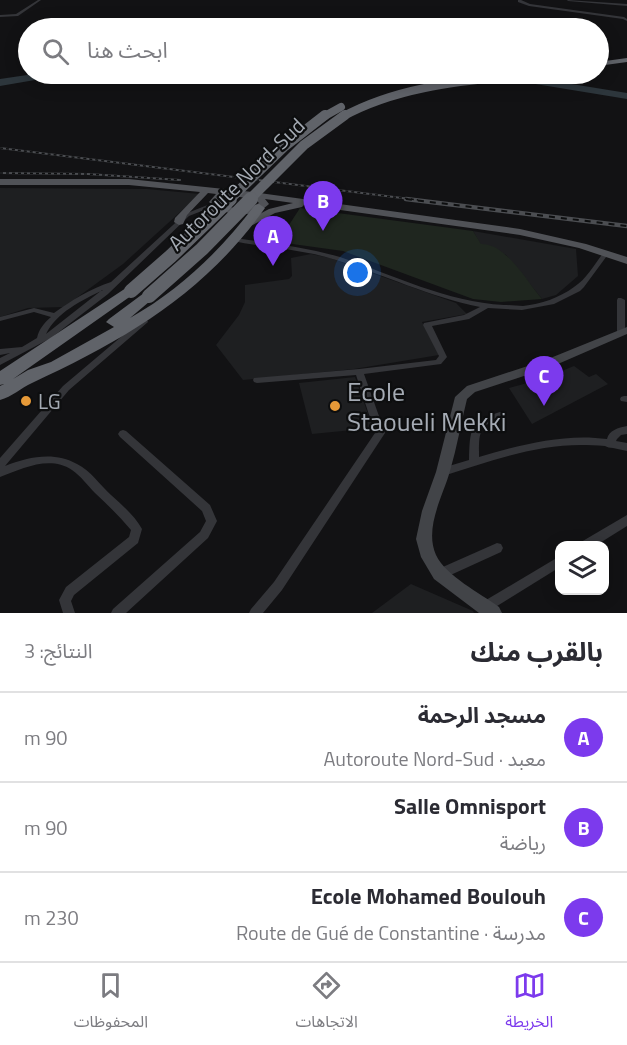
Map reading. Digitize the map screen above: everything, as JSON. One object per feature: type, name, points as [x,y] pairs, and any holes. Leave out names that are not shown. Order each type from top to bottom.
[{"type":"highway","points":[[609,60],[627,58]]},
{"type":"highway","name":"Autoroute Nord-Sud","points":[[0,379],[60,341],[131,291],[177,251],[286,144],[323,116],[353,102],[389,91],[433,84]]},
{"type":"highway","name":"Autoroute Nord-Sud","points":[[0,394],[156,300],[304,146],[341,118],[378,101],[409,92],[464,84]]},
{"type":"highway","points":[[156,300],[203,273],[235,240],[258,203]]},
{"type":"highway","points":[[0,370],[35,351],[60,341]]},
{"type":"main road","points":[[0,182],[105,182],[176,186],[232,193],[258,203],[306,202],[520,232],[606,253],[627,261]]},
{"type":"main road","points":[[176,186],[204,193],[214,202],[240,211],[258,203],[306,202]]},
{"type":"main road","points":[[179,222],[181,215],[204,193]]},
{"type":"main road","points":[[214,202],[220,195],[232,193]]},
{"type":"main road","points":[[245,226],[273,211],[306,202]]},
{"type":"main road","points":[[489,610],[440,574],[429,557],[424,539],[429,511],[443,472],[461,397],[471,388],[547,364],[624,332]]},
{"type":"street","points":[[0,16],[17,15],[40,0]]},
{"type":"street","points":[[520,0],[529,5],[626,18]]},
{"type":"street","points":[[529,5],[538,0]]},
{"type":"street","points":[[568,0],[627,4]]},
{"type":"street","points":[[558,9],[573,0]]},
{"type":"street","points":[[576,11],[588,2]]},
{"type":"street","points":[[591,13],[605,2],[627,4]]},
{"type":"street","points":[[543,7],[550,3]]},
{"type":"street","points":[[606,15],[621,5]]},
{"type":"street","points":[[0,362],[41,340],[114,283],[190,213],[214,202]]},
{"type":"street","points":[[235,240],[333,257],[453,299],[485,307],[528,307],[561,298],[578,288],[606,253]]},
{"type":"street","points":[[41,340],[43,327],[57,316],[92,291],[114,283]]},
{"type":"street","points":[[0,465],[66,388],[156,300]]},
{"type":"street","points":[[621,300],[624,332]]},
{"type":"street","points":[[257,380],[359,372],[438,362],[443,357],[427,325],[466,317],[485,307]]},
{"type":"street","points":[[0,319],[33,310],[57,316]]},
{"type":"street","points":[[0,352],[27,348]]},
{"type":"street","points":[[255,613],[278,586],[380,434],[359,372]]},
{"type":"street","points":[[474,462],[476,430],[486,419],[500,415]]},
{"type":"street","points":[[611,444],[612,437],[618,432],[627,430]]},
{"type":"street","points":[[117,613],[204,535],[212,521],[206,508],[123,434]]},
{"type":"street","points":[[443,472],[520,448],[555,442],[583,442],[627,447]]},
{"type":"street","points":[[0,473],[40,460],[74,467],[129,518],[137,529],[134,540],[70,591],[65,600],[69,613]]},
{"type":"street","points":[[593,541],[627,520]]},
{"type":"street","points":[[440,574],[497,548]]},
{"type":"street","points":[[489,610],[555,564]]},
{"type":"shaded area","points":[[18,76],[18,83],[0,86],[0,79]]},
{"type":"shaded area","points":[[535,84],[572,84],[627,93],[627,99]]},
{"type":"shaded area","points":[[0,188],[147,189],[200,194],[123,264],[64,307],[28,308],[0,317]]},
{"type":"shaded area","points":[[300,208],[473,231],[481,244],[490,245],[507,256],[542,299],[501,302],[473,299],[343,251],[278,242]]},
{"type":"shaded area","points":[[473,231],[576,249],[578,276],[556,295],[542,299],[506,255],[481,245]]},
{"type":"shaded area","points":[[311,254],[330,258],[456,303],[467,314],[422,322],[439,355],[354,369],[243,380],[216,345],[239,315],[245,302],[245,285],[289,279],[292,276],[291,258]]},
{"type":"shaded area","points":[[574,366],[589,377],[596,374],[608,384],[532,424],[509,388],[542,379]]},
{"type":"shaded area","name":"Ecole Staoueli Mekki","points":[[355,377],[373,428],[312,434],[299,383]]},
{"type":"shaded area","points":[[411,584],[473,611],[474,613],[372,613]]},
{"type":"railway","points":[[0,148],[418,200]]},
{"type":"railway","points":[[0,173],[88,174],[180,180]]},
{"type":"railway","points":[[406,199],[627,226]]},
{"type":"place","name":"Salle Omnisport","points":[[323,231]]},
{"type":"place","name":"مسجد الرحمة","points":[[273,266]]},
{"type":"place","name":"LG","points":[[26,401]]},
{"type":"place","name":"Ecole Staoueli Mekki","points":[[335,406]]},
{"type":"place","name":"Ecole Mohamed Boulouh","points":[[544,406]]}]
